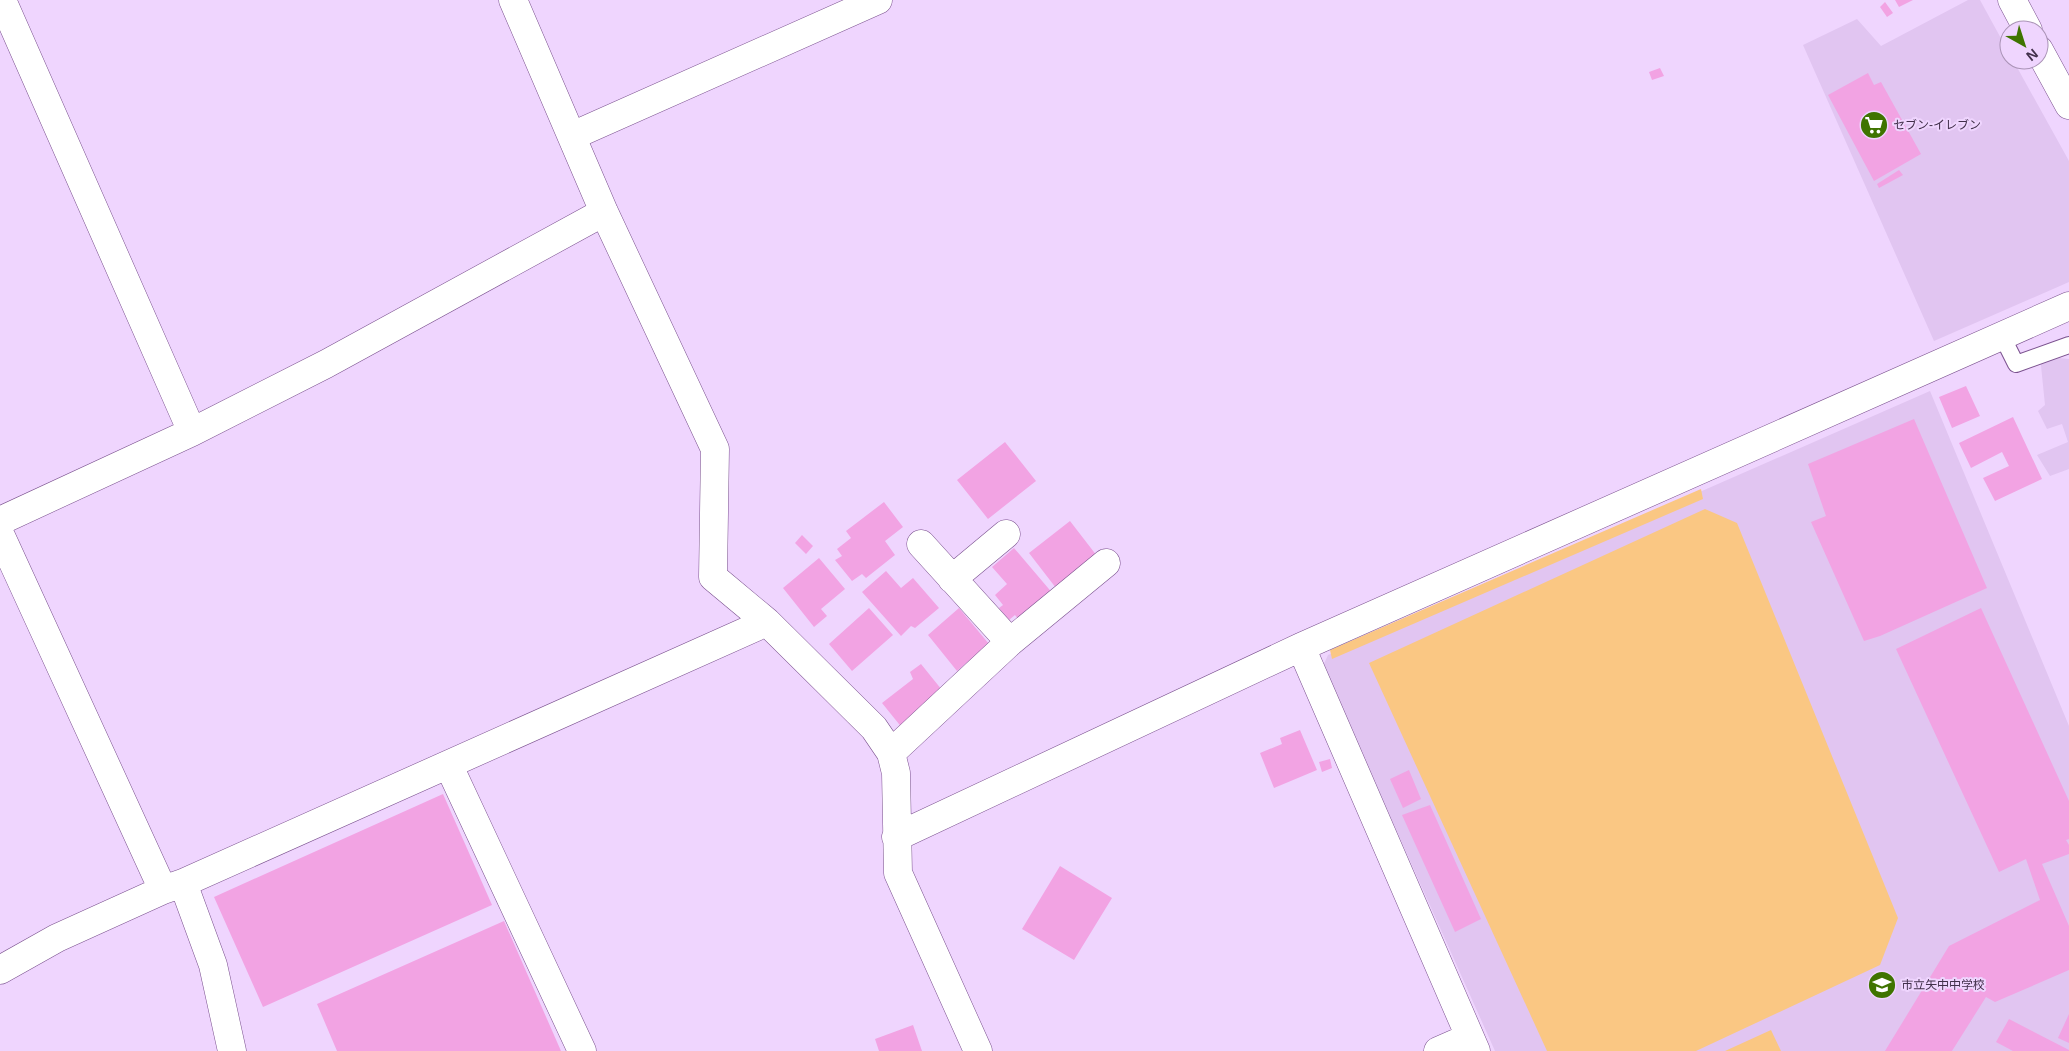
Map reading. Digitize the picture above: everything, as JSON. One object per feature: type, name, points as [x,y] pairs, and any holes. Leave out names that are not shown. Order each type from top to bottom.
[{"type":"street","points":[[2,0],[192,432]]},
{"type":"street","points":[[513,0],[604,212],[715,449],[713,577],[767,622],[874,728],[891,752],[896,772],[898,873],[978,1051]]},
{"type":"street","points":[[572,136],[878,0]]},
{"type":"street","points":[[2012,0],[2023,20]]},
{"type":"street","points":[[2049,68],[2069,105]]},
{"type":"street","points":[[0,525],[4,519],[192,432],[326,364],[604,212]]},
{"type":"street","points":[[896,836],[1301,647],[2069,306]]},
{"type":"street","points":[[0,534],[213,965],[232,1051]]},
{"type":"street","points":[[952,579],[1006,534]]},
{"type":"street","points":[[921,544],[1010,642]]},
{"type":"street","points":[[891,752],[1010,642],[1106,563]]},
{"type":"street","points":[[0,970],[57,938],[449,766],[767,622]]},
{"type":"street","points":[[1301,647],[1473,1044],[1438,1051]]},
{"type":"street","points":[[449,766],[582,1051]]},
{"type":"lane","points":[[2002,336],[2016,364],[2069,345]]},
{"type":"shaded area","points":[[1968,0],[1980,0],[1999,35],[1999,70],[2019,70],[2069,161],[2069,282],[1934,341],[1803,45],[1857,19],[1881,46]]},
{"type":"shaded area","points":[[2040,356],[2069,359],[2069,469],[2050,476],[2037,455],[2068,442],[2062,424],[2047,429],[2038,411],[2045,405]]},
{"type":"shaded area","points":[[1930,391],[2069,726],[2069,1051],[1495,1051],[1323,666],[1328,655]]},
{"type":"shaded area","points":[[1701,489],[1703,499],[1332,659],[1330,650]]},
{"type":"shaded area","points":[[1705,509],[1737,523],[1898,918],[1880,965],[1696,1051],[1547,1051],[1369,663]]},
{"type":"shaded area","points":[[1771,1030],[1781,1051],[1725,1051]]},
{"type":"building","points":[[1895,0],[1913,0],[1899,7]]},
{"type":"building","points":[[1885,2],[1893,13],[1887,17],[1880,7]]},
{"type":"building","points":[[1660,68],[1664,76],[1652,80],[1649,72]]},
{"type":"building","name":"セブン-イレブン","points":[[1868,73],[1874,85],[1881,82],[1921,154],[1874,181],[1828,95]]},
{"type":"building","points":[[1899,170],[1903,175],[1879,188],[1877,184]]},
{"type":"building","points":[[1966,386],[1980,416],[1952,428],[1939,397]]},
{"type":"building","points":[[2013,417],[2042,479],[1995,501],[1983,478],[2009,466],[2002,452],[1971,468],[1959,443]]},
{"type":"building","points":[[1914,419],[1987,588],[1880,636],[1864,641],[1811,522],[1826,516],[1808,464]]},
{"type":"building","points":[[1005,442],[1036,481],[988,519],[957,480]]},
{"type":"building","points":[[884,502],[903,527],[885,541],[895,555],[866,578],[862,574],[852,581],[835,560],[842,556],[837,549],[851,538],[846,531]]},
{"type":"building","points":[[1070,521],[1097,556],[1056,588],[1029,553]]},
{"type":"building","points":[[802,535],[813,546],[806,554],[795,543]]},
{"type":"building","points":[[1014,548],[1054,595],[1021,623],[1015,615],[1009,620],[999,608],[1003,605],[995,595],[1007,584],[992,567]]},
{"type":"building","points":[[819,558],[845,589],[821,609],[827,616],[814,627],[783,588]]},
{"type":"building","points":[[886,571],[901,588],[913,578],[939,608],[915,628],[911,626],[901,636],[862,592]]},
{"type":"building","points":[[869,608],[893,635],[852,671],[829,644]]},
{"type":"building","points":[[959,608],[989,644],[957,671],[928,635]]},
{"type":"building","points":[[1981,608],[2069,801],[2069,839],[2066,840],[2069,845],[2069,854],[2042,864],[2069,926],[2069,970],[1995,1002],[1986,997],[1952,1051],[1885,1051],[1949,946],[2040,900],[2026,859],[1999,872],[1896,649]]},
{"type":"building","points":[[921,664],[946,695],[903,729],[882,703],[913,679],[910,672]]},
{"type":"building","points":[[1300,730],[1317,770],[1274,788],[1260,753],[1282,744],[1280,738]]},
{"type":"building","points":[[1330,759],[1332,768],[1322,772],[1319,762]]},
{"type":"building","points":[[1409,770],[1421,799],[1403,808],[1390,779]]},
{"type":"building","points":[[443,794],[492,905],[263,1007],[214,897]]},
{"type":"building","points":[[1430,805],[1481,919],[1455,932],[1402,815]]},
{"type":"building","points":[[1060,866],[1112,898],[1074,960],[1022,929]]},
{"type":"building","points":[[504,921],[561,1051],[337,1051],[317,1004]]},
{"type":"building","points":[[2069,1014],[2069,1043],[2058,1038]]},
{"type":"building","points":[[2009,1019],[2069,1051],[2013,1051],[1996,1042]]},
{"type":"building","points":[[913,1025],[922,1051],[879,1051],[875,1039]]},
{"type":"place","name":"セブン-イレブン","points":[[1874,125]]},
{"type":"place","name":"市立矢中中学校","points":[[1882,985]]}]
